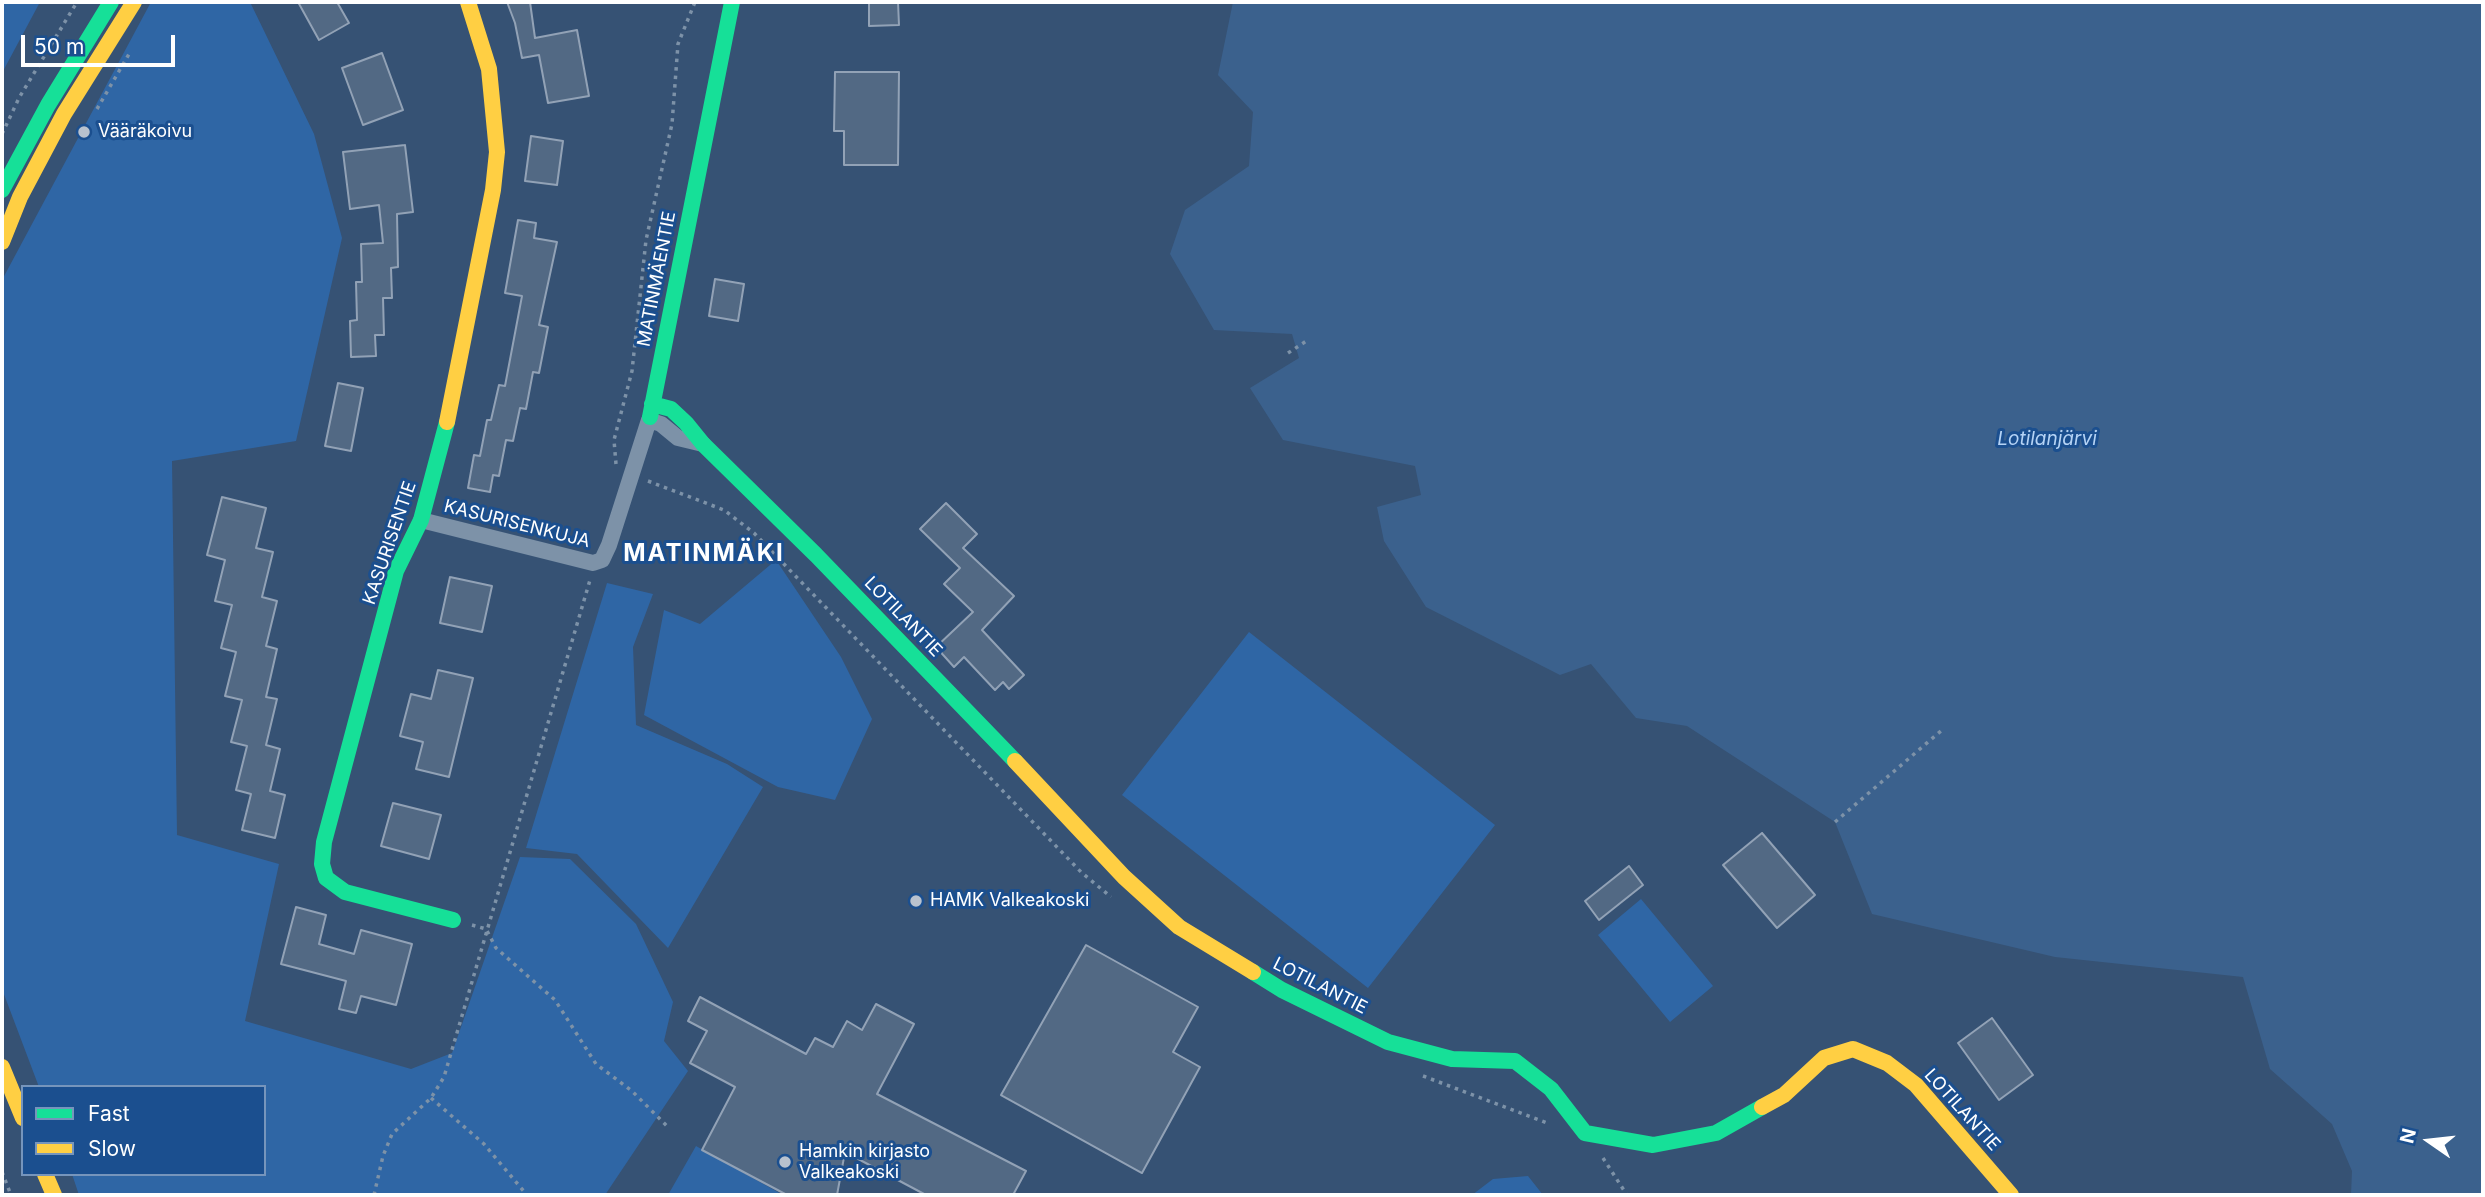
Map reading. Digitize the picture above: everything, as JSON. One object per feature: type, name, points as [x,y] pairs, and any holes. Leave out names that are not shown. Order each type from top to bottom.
[{"type":"street","points":[[2,190],[48,105],[111,2]]},
{"type":"street","points":[[2,242],[20,197],[64,114],[134,2]]},
{"type":"street","name":"KASURISENTIE","points":[[453,920],[345,892],[326,878],[322,864],[324,842],[396,571],[421,520],[450,413],[493,190],[497,152],[489,69],[468,2]]},
{"type":"street","name":"MATINMÄENTIE","points":[[598,561],[651,412],[732,2]]},
{"type":"street","name":"LOTILANTIE","points":[[651,412],[671,410],[825,564],[1124,877],[1179,927],[1282,990],[1388,1042],[1452,1059],[1515,1061],[1551,1089],[1586,1133],[1653,1145],[1716,1133],[1784,1095],[1824,1058],[1853,1049],[1887,1063],[1916,1085],[2011,1195]]},
{"type":"street","name":"KASURISENKUJA","points":[[421,520],[598,561]]},
{"type":"street","points":[[2,1067],[21,1113]]},
{"type":"street","points":[[47,1176],[54,1195]]},
{"type":"path","points":[[2,134],[19,98],[77,2]]},
{"type":"path","points":[[616,471],[614,440],[632,371],[646,240],[672,124],[678,44],[695,2]]},
{"type":"path","points":[[1288,353],[1308,340]]},
{"type":"path","points":[[374,1195],[383,1156],[392,1134],[431,1098],[444,1077],[598,561]]},
{"type":"path","points":[[1835,822],[1942,730]]},
{"type":"path","points":[[486,929],[496,948],[555,1000],[596,1064],[632,1091],[667,1126]]},
{"type":"path","points":[[431,1098],[484,1144],[527,1195]]},
{"type":"path","points":[[2,1172],[11,1195]]},
{"type":"shaded area","points":[[2,2],[40,2],[2,73]]},
{"type":"shaded area","points":[[151,2],[250,2],[314,134],[342,238],[296,441],[172,461],[177,835],[279,864],[245,1021],[411,1069],[452,1053],[520,857],[570,859],[636,924],[673,1002],[664,1041],[688,1071],[605,1195],[79,1195],[73,1176],[266,1176],[266,1085],[38,1085],[2,989],[2,280]]},
{"type":"shaded area","points":[[776,560],[841,657],[872,719],[835,800],[778,787],[644,715],[664,610],[700,624]]},
{"type":"shaded area","points":[[607,583],[653,594],[633,647],[636,725],[727,764],[763,787],[668,948],[577,854],[526,848]]},
{"type":"shaded area","points":[[1249,632],[1495,825],[1368,988],[1122,795]]},
{"type":"shaded area","points":[[1641,899],[1713,986],[1670,1022],[1598,935]]},
{"type":"shaded area","points":[[696,1146],[783,1195],[668,1195]]},
{"type":"shaded area","points":[[1528,1176],[1543,1195],[1472,1195],[1493,1179]]},
{"type":"water","name":"Lotilanjärvi","points":[[1233,2],[2483,2],[2483,1195],[2351,1195],[2352,1171],[2332,1124],[2270,1069],[2243,977],[2055,957],[1872,914],[1835,822],[1687,726],[1636,718],[1591,664],[1560,675],[1426,607],[1384,541],[1377,507],[1421,495],[1415,466],[1283,440],[1250,388],[1299,358],[1292,334],[1214,330],[1170,254],[1185,210],[1249,166],[1253,112],[1218,75]]},
{"type":"building","points":[[298,2],[337,2],[349,23],[319,40]]},
{"type":"building","points":[[507,2],[530,2],[535,38],[577,30],[589,96],[548,103],[539,55],[522,58],[515,23]]},
{"type":"building","points":[[869,2],[898,2],[899,25],[869,26]]},
{"type":"building","points":[[382,53],[403,110],[363,125],[342,68]]},
{"type":"building","points":[[835,72],[899,72],[898,165],[844,165],[844,131],[834,131]]},
{"type":"building","points":[[531,136],[563,141],[557,185],[525,181]]},
{"type":"building","points":[[405,145],[413,212],[397,214],[398,267],[391,268],[392,298],[383,298],[384,335],[375,335],[376,356],[351,357],[350,321],[357,320],[356,282],[362,282],[361,244],[383,243],[379,205],[350,209],[343,152]]},
{"type":"building","points":[[518,220],[536,223],[534,238],[557,242],[539,325],[548,327],[539,373],[533,372],[526,409],[520,408],[513,441],[506,440],[499,476],[493,475],[490,492],[468,488],[474,455],[480,456],[487,420],[491,420],[499,385],[505,386],[522,296],[505,293]]},
{"type":"building","points":[[715,279],[744,284],[738,321],[709,316]]},
{"type":"building","points":[[338,383],[363,388],[351,451],[325,446]]},
{"type":"building","points":[[222,497],[266,508],[256,548],[273,552],[262,597],[277,601],[266,646],[277,649],[266,697],[277,699],[266,745],[280,749],[270,791],[285,795],[275,838],[242,830],[251,794],[236,790],[247,746],[231,742],[242,700],[225,696],[236,652],[221,648],[232,605],[215,601],[225,560],[207,555]]},
{"type":"building","points":[[946,503],[977,534],[963,548],[1014,596],[982,630],[1024,675],[1009,689],[1003,682],[995,690],[964,657],[954,667],[936,647],[973,612],[944,584],[960,568],[920,529]]},
{"type":"building","points":[[450,577],[492,586],[482,632],[440,623]]},
{"type":"building","points":[[438,670],[473,678],[449,777],[416,769],[423,742],[400,736],[411,694],[431,699]]},
{"type":"building","points":[[393,803],[441,815],[429,859],[381,846]]},
{"type":"building","points":[[1762,833],[1815,895],[1777,928],[1723,865]]},
{"type":"building","points":[[1629,866],[1643,885],[1599,920],[1585,901]]},
{"type":"building","points":[[296,907],[326,915],[319,944],[354,954],[361,930],[412,944],[396,1005],[361,996],[356,1013],[339,1009],[346,981],[281,964]]},
{"type":"building","points":[[1086,945],[1198,1007],[1173,1052],[1200,1067],[1142,1173],[1001,1095]]},
{"type":"building","points":[[700,997],[806,1054],[815,1038],[833,1047],[847,1021],[862,1030],[876,1004],[914,1024],[877,1094],[1026,1171],[1013,1195],[926,1195],[845,1152],[837,1195],[787,1195],[702,1150],[735,1087],[690,1063],[707,1031],[688,1021]]},
{"type":"building","points":[[1992,1018],[2033,1075],[1999,1100],[1958,1043]]},
{"type":"traffic: fast","points":[[2,190],[48,105],[111,2]]},
{"type":"traffic: fast","points":[[650,417],[732,2]]},
{"type":"traffic: fast","points":[[652,404],[671,409],[686,423],[703,444],[816,555],[1015,761]]},
{"type":"traffic: fast","points":[[447,422],[421,520],[396,571],[324,842],[322,864],[326,878],[345,892],[453,920]]},
{"type":"traffic: fast","points":[[1253,972],[1282,990],[1388,1042],[1452,1059],[1515,1061],[1551,1089],[1585,1133],[1653,1145],[1716,1133],[1762,1107]]},
{"type":"traffic: slow","points":[[2,242],[20,197],[64,114],[134,2]]},
{"type":"traffic: slow","points":[[447,422],[493,190],[497,152],[489,69],[468,2]]},
{"type":"traffic: slow","points":[[1015,761],[1124,877],[1179,927],[1253,972]]},
{"type":"traffic: slow","points":[[1762,1107],[1784,1095],[1824,1058],[1853,1049],[1887,1063],[1916,1085],[2011,1195]]},
{"type":"traffic: slow","points":[[2,1067],[21,1113]]},
{"type":"traffic: slow","points":[[46,1176],[54,1195]]},
{"type":"place","name":"Vääräkoivu","points":[[84,132]]},
{"type":"place","name":"HAMK Valkeakoski","points":[[916,901]]},
{"type":"place","name":"Hamkin kirjasto Valkeakoski","points":[[785,1162]]},
{"type":"district","name":"MATINMÄKI","points":[[704,554]]}]
